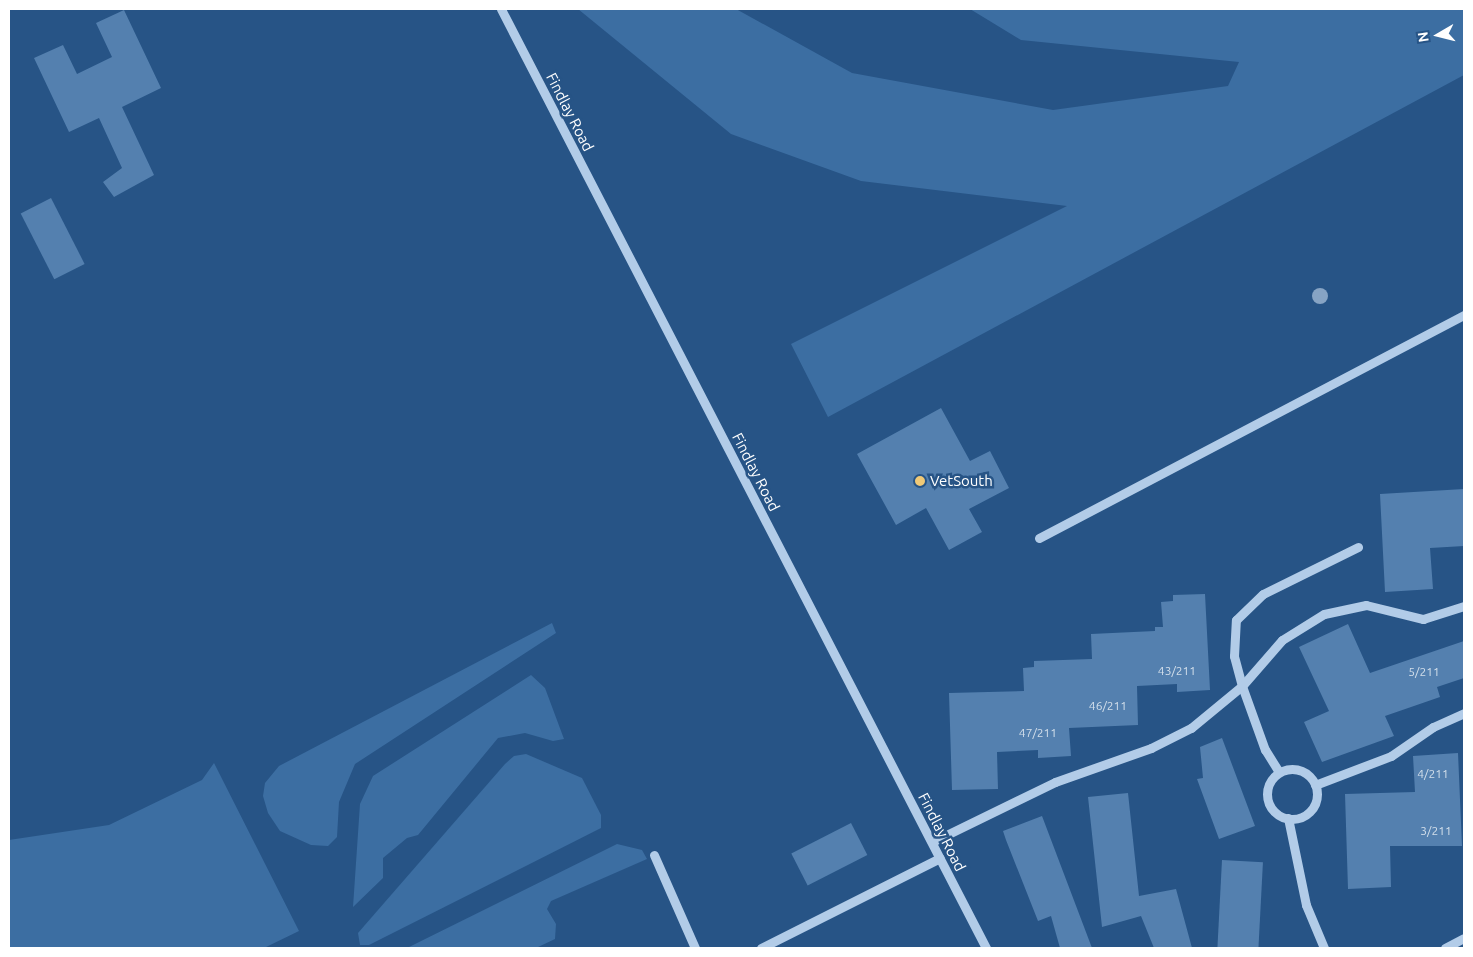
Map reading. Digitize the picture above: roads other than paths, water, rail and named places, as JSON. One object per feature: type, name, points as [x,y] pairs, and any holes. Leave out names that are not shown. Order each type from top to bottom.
[{"type":"street","name":"Findlay Road","points":[[501,9],[986,948]]},
{"type":"street","points":[[1039,538],[1464,315]]},
{"type":"street","points":[[1279,772],[1265,750],[1242,686],[1233,640],[1236,620],[1247,606],[1263,594],[1358,548]]},
{"type":"street","points":[[932,842],[1055,782],[1151,748],[1191,728],[1242,686],[1282,640],[1324,614],[1366,605],[1423,619],[1464,606]]},
{"type":"street","points":[[1315,785],[1391,756],[1434,727],[1464,713]]},
{"type":"street","points":[[1296,769],[1305,772],[1315,785],[1315,804],[1308,813],[1288,818],[1272,808],[1268,801],[1270,782],[1279,772],[1296,769]]},
{"type":"street","points":[[1288,818],[1306,905],[1324,948]]},
{"type":"street","points":[[654,855],[695,948]]},
{"type":"street","points":[[762,948],[940,858]]},
{"type":"street","points":[[1445,948],[1464,938]]},
{"type":"place","name":"VetSouth","points":[[920,481]]}]
